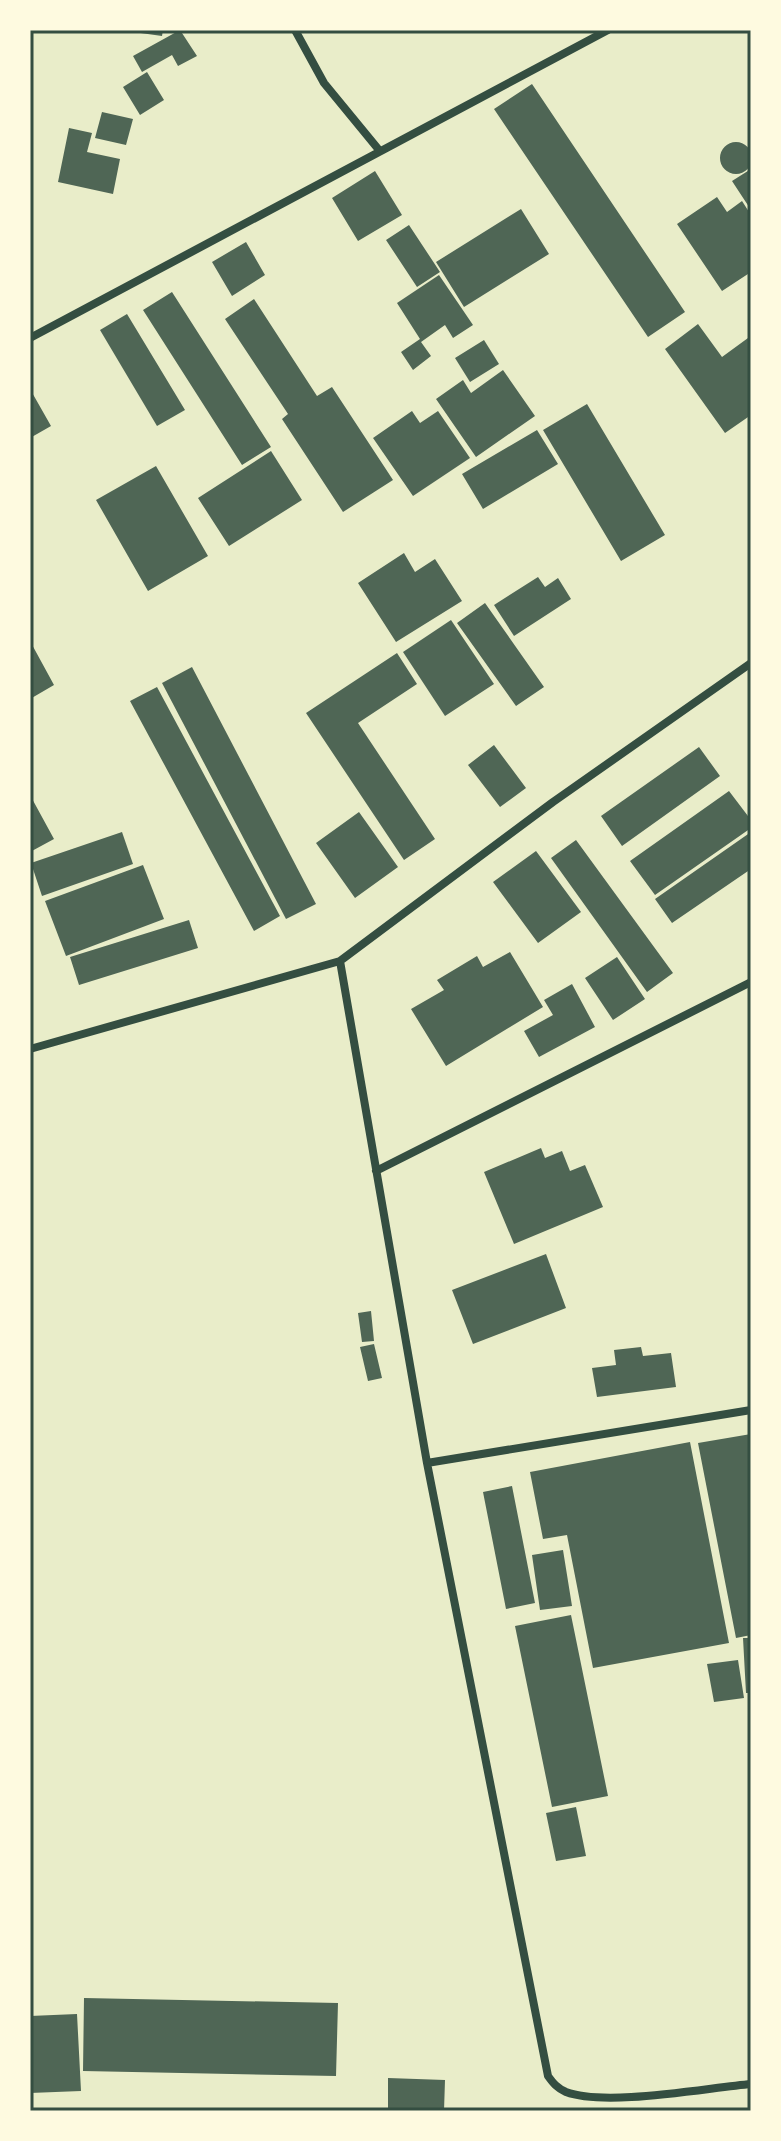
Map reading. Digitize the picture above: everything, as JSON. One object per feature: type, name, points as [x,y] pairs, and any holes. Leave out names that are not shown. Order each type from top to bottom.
[{"type":"street","points":[[295,30],[324,83],[379,150]]},
{"type":"street","points":[[30,338],[608,30]]},
{"type":"street","points":[[30,1049],[340,961],[553,802],[751,663]]},
{"type":"street","points":[[340,961],[427,1463],[548,2076],[556,2087],[569,2093],[607,2098],[751,2084]]},
{"type":"street","points":[[376,1171],[751,982]]},
{"type":"street","points":[[427,1463],[751,1410]]},
{"type":"building","points":[[119,30],[163,30],[162,36]]},
{"type":"building","points":[[180,30],[197,56],[178,66],[172,55],[142,72],[133,56]]},
{"type":"building","points":[[147,72],[164,100],[140,115],[123,87]]},
{"type":"building","points":[[532,84],[685,312],[648,337],[494,109]]},
{"type":"building","points":[[102,112],[133,119],[126,145],[95,138]]},
{"type":"building","points":[[69,128],[92,133],[87,152],[120,159],[113,194],[58,182]]},
{"type":"building","points":[[736,142],[748,146],[752,158],[748,170],[736,174],[724,170],[720,158],[724,146]]},
{"type":"building","points":[[751,169],[751,210],[732,181]]},
{"type":"building","points":[[375,171],[402,215],[358,241],[332,198]]},
{"type":"building","points":[[717,197],[727,212],[742,201],[751,215],[751,272],[722,291],[677,224]]},
{"type":"building","points":[[521,209],[549,254],[464,307],[436,262]]},
{"type":"building","points":[[409,225],[440,272],[417,287],[386,240]]},
{"type":"building","points":[[246,242],[265,275],[232,296],[212,262]]},
{"type":"building","points":[[439,275],[473,325],[453,338],[445,325],[421,342],[431,356],[413,370],[401,352],[420,339],[397,303]]},
{"type":"building","points":[[172,292],[271,447],[242,465],[143,310]]},
{"type":"building","points":[[254,299],[317,396],[332,387],[393,480],[343,512],[282,419],[288,414],[225,319]]},
{"type":"building","points":[[127,314],[185,410],[157,426],[100,330]]},
{"type":"building","points":[[698,324],[722,357],[748,338],[751,342],[751,415],[725,433],[665,349]]},
{"type":"building","points":[[484,340],[499,364],[470,382],[455,358]]},
{"type":"building","points":[[503,370],[535,416],[476,457],[436,399],[463,380],[471,393]]},
{"type":"building","points":[[30,389],[51,426],[30,438]]},
{"type":"building","points":[[587,404],[665,535],[621,561],[543,430]]},
{"type":"building","points":[[412,411],[420,423],[438,411],[470,458],[413,496],[373,438]]},
{"type":"building","points":[[537,430],[558,464],[483,509],[462,474]]},
{"type":"building","points":[[271,451],[302,500],[229,546],[198,498]]},
{"type":"building","points":[[156,466],[208,556],[148,591],[96,500]]},
{"type":"building","points":[[404,553],[415,572],[435,559],[462,601],[396,642],[358,583]]},
{"type":"building","points":[[538,577],[545,587],[558,578],[571,599],[514,636],[494,605]]},
{"type":"building","points":[[485,603],[544,687],[516,706],[457,623]]},
{"type":"building","points":[[451,620],[494,684],[445,716],[403,652]]},
{"type":"building","points":[[30,641],[54,685],[30,699]]},
{"type":"building","points":[[397,653],[417,684],[358,723],[435,839],[404,860],[306,713]]},
{"type":"building","points":[[192,667],[316,904],[286,919],[162,683]]},
{"type":"building","points":[[157,687],[280,916],[254,931],[130,701]]},
{"type":"building","points":[[494,745],[526,788],[500,807],[468,765]]},
{"type":"building","points":[[699,747],[720,776],[622,846],[601,816]]},
{"type":"building","points":[[729,791],[751,820],[751,828],[655,895],[630,861]]},
{"type":"building","points":[[30,795],[54,839],[30,852]]},
{"type":"building","points":[[359,812],[398,867],[355,898],[316,843]]},
{"type":"building","points":[[122,832],[133,864],[42,896],[31,863]]},
{"type":"building","points":[[751,832],[751,869],[672,923],[655,899]]},
{"type":"building","points":[[576,840],[673,973],[647,992],[551,858]]},
{"type":"building","points":[[536,851],[581,912],[538,943],[493,882]]},
{"type":"building","points":[[143,865],[164,919],[66,956],[45,901]]},
{"type":"building","points":[[189,920],[198,948],[79,985],[70,957]]},
{"type":"building","points":[[510,952],[543,1007],[446,1066],[411,1009],[444,990],[437,980],[477,956],[483,967]]},
{"type":"building","points":[[617,957],[645,999],[613,1020],[585,978]]},
{"type":"building","points":[[572,984],[595,1027],[539,1057],[524,1031],[553,1015],[544,1000]]},
{"type":"building","points":[[541,1148],[545,1158],[562,1151],[570,1171],[585,1165],[603,1207],[514,1244],[484,1172]]},
{"type":"building","points":[[546,1254],[566,1308],[473,1344],[452,1290]]},
{"type":"building","points":[[371,1311],[374,1341],[362,1342],[358,1313]]},
{"type":"building","points":[[374,1344],[382,1378],[368,1381],[360,1347]]},
{"type":"building","points":[[641,1347],[643,1356],[671,1353],[676,1387],[597,1397],[592,1368],[616,1365],[614,1350]]},
{"type":"building","points":[[751,1434],[751,1635],[736,1638],[698,1443]]},
{"type":"building","points":[[690,1442],[729,1643],[593,1668],[567,1535],[543,1539],[530,1472]]},
{"type":"building","points":[[512,1486],[535,1603],[506,1609],[483,1492]]},
{"type":"building","points":[[563,1550],[572,1606],[540,1610],[532,1555]]},
{"type":"building","points":[[571,1615],[608,1796],[552,1807],[515,1626]]},
{"type":"building","points":[[743,1638],[751,1638],[751,1693],[746,1693]]},
{"type":"building","points":[[738,1660],[744,1698],[714,1702],[707,1664]]},
{"type":"building","points":[[576,1807],[586,1856],[556,1861],[546,1813]]},
{"type":"building","points":[[84,1998],[338,2003],[336,2076],[83,2071]]},
{"type":"building","points":[[77,2014],[81,2091],[30,2093],[30,2016]]},
{"type":"building","points":[[388,2078],[445,2080],[444,2111],[388,2111]]}]
